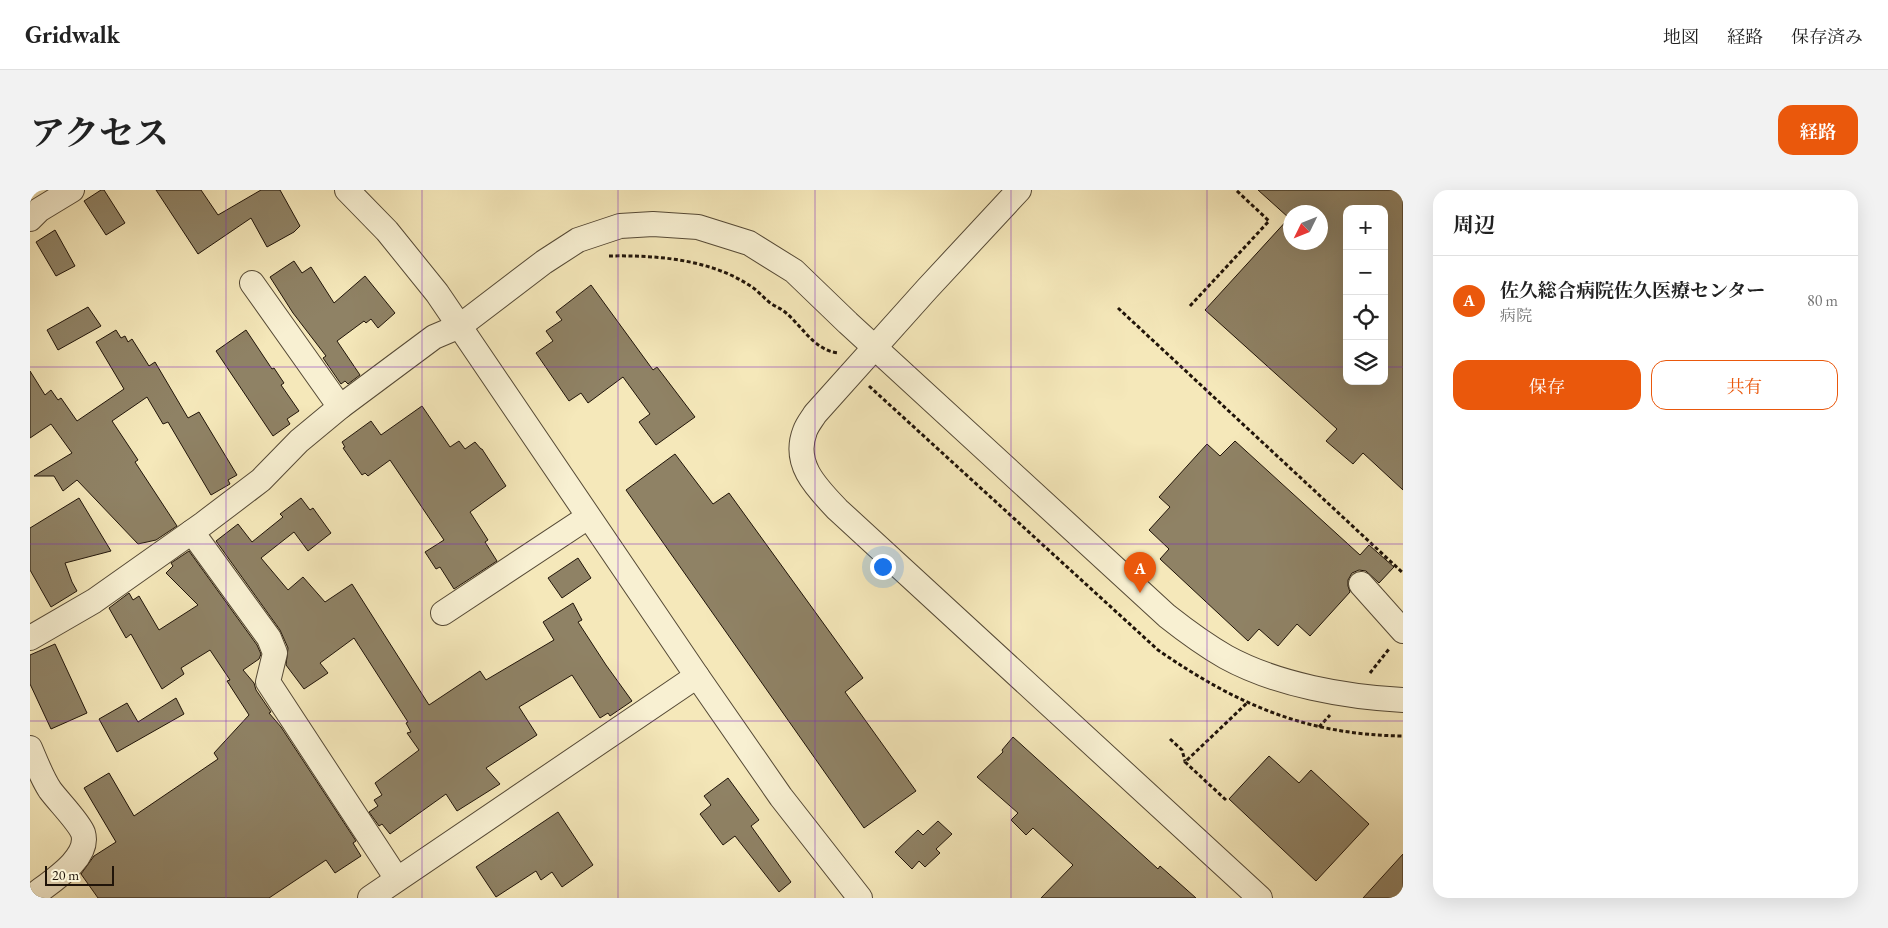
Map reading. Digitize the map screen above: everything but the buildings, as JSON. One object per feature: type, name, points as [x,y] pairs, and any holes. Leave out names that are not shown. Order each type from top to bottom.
[{"type":"street","points":[[30,219],[39,210],[72,190]]},
{"type":"street","points":[[347,190],[386,231],[437,293],[696,676],[781,797],[860,898]]},
{"type":"street","points":[[1019,190],[922,294],[876,348],[815,414],[805,430],[801,446],[804,467],[814,485],[838,510],[1260,898]]},
{"type":"street","points":[[30,638],[94,601],[192,532],[261,480],[299,442],[340,407],[434,338],[460,326],[544,262],[578,240],[620,226],[653,224],[698,227],[749,243],[794,272],[1167,616],[1204,643],[1252,669],[1302,685],[1350,695],[1403,700]]},
{"type":"street","points":[[252,283],[340,407]]},
{"type":"street","points":[[443,613],[588,517]]},
{"type":"street","points":[[192,532],[269,638],[275,653],[268,682],[397,879]]},
{"type":"street","points":[[1361,584],[1396,640]]},
{"type":"street","points":[[370,898],[696,676]]},
{"type":"street","points":[[30,748],[49,789],[82,832],[84,843],[80,854],[68,868],[30,898]]},
{"type":"path","points":[[1190,306],[1269,221],[1236,190]]},
{"type":"path","points":[[602,256],[657,258],[693,262],[728,275],[752,287],[768,302],[785,312],[819,346],[828,352],[838,353]]},
{"type":"path","points":[[1118,308],[1403,573]]},
{"type":"path","points":[[1368,675],[1396,640]]},
{"type":"path","points":[[1185,762],[1248,702]]},
{"type":"path","points":[[1318,727],[1335,710]]},
{"type":"path","points":[[1170,739],[1182,750],[1185,762],[1226,800]]},
{"type":"place","name":"佐久総合病院佐久医療センター","points":[[1140,593]]}]
